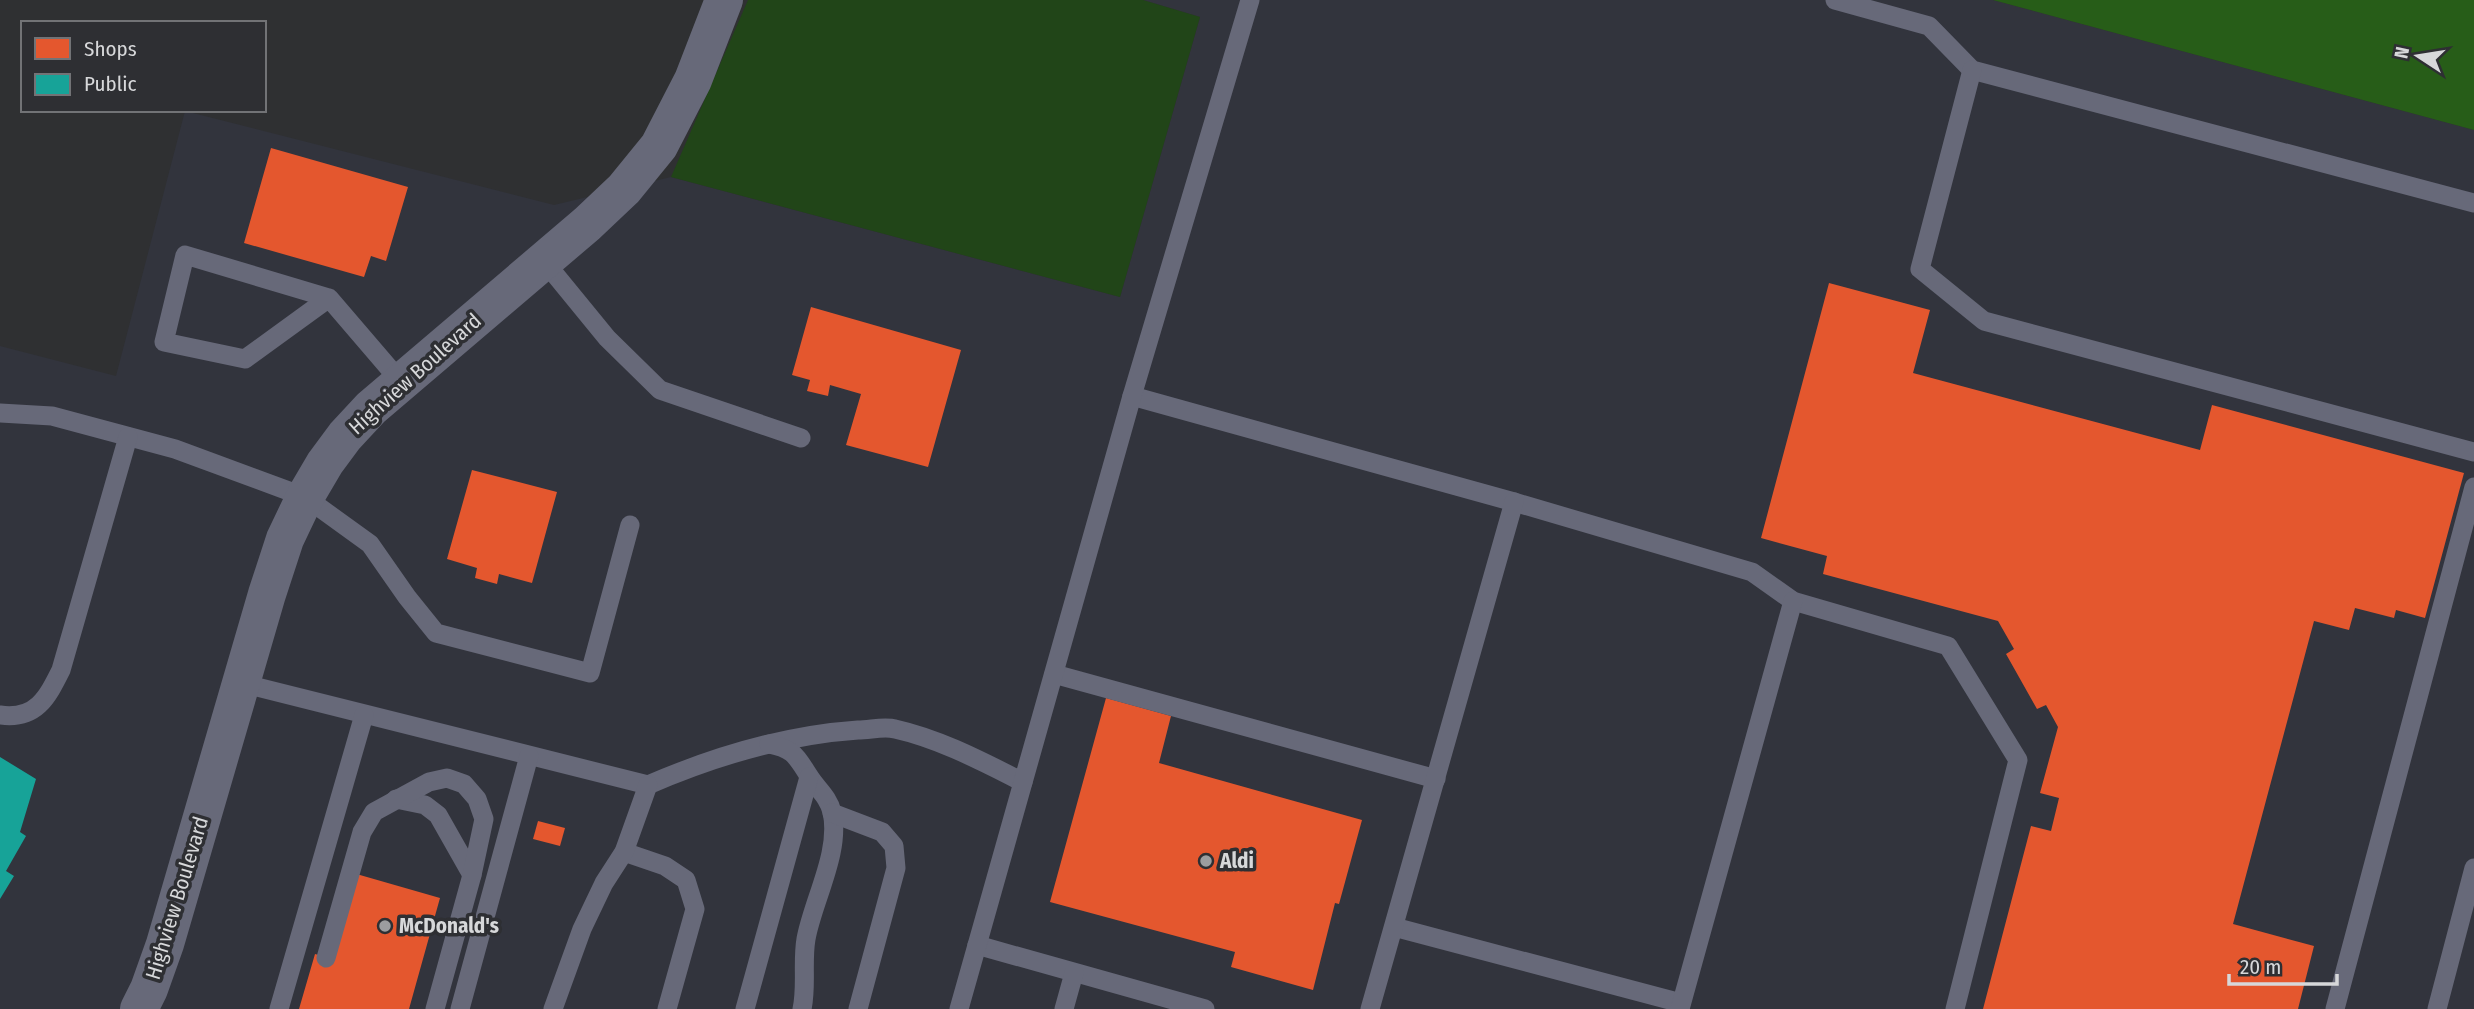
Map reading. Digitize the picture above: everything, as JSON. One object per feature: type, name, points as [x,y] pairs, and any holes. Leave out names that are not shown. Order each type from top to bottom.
[{"type":"street","name":"Highview Boulevard","points":[[139,1009],[165,944],[285,539],[305,497],[345,436],[371,408],[624,189],[659,146],[693,80],[724,0]]},
{"type":"lane","points":[[959,1009],[1132,396],[1250,0]]},
{"type":"lane","points":[[1836,0],[1929,26],[1972,70],[2474,204]]},
{"type":"lane","points":[[1972,70],[1920,269],[1984,321],[2474,452]]},
{"type":"lane","points":[[329,298],[245,359],[164,342],[185,255],[329,298],[401,382]]},
{"type":"lane","points":[[544,261],[607,338],[660,390],[801,438]]},
{"type":"lane","points":[[1132,396],[1514,502],[1752,572],[1793,601],[1948,646],[2018,760],[1955,1009]]},
{"type":"lane","points":[[0,413],[52,416],[175,449],[305,497],[370,544],[436,633],[590,673],[630,525]]},
{"type":"lane","points":[[0,715],[11,717],[36,709],[47,697],[61,670],[128,437]]},
{"type":"lane","points":[[2334,1009],[2474,488]]},
{"type":"lane","points":[[1370,1009],[1514,502]]},
{"type":"lane","points":[[1394,927],[1680,1006],[1793,601]]},
{"type":"lane","points":[[1054,674],[1436,779]]},
{"type":"lane","points":[[242,683],[648,785],[691,766],[768,744],[824,733],[893,728],[940,744],[1023,782]]},
{"type":"lane","points":[[279,1009],[364,715]]},
{"type":"lane","points":[[768,744],[784,747],[801,761],[809,777],[824,794],[832,813],[832,842],[806,939],[802,1009]]},
{"type":"lane","points":[[460,1009],[529,756]]},
{"type":"lane","points":[[745,1009],[809,777]]},
{"type":"lane","points":[[326,958],[362,832],[374,812],[429,782],[447,778],[464,784],[477,799],[484,819],[472,875],[435,1009]]},
{"type":"lane","points":[[553,1009],[582,929],[604,883],[624,852],[648,785]]},
{"type":"lane","points":[[396,799],[425,805],[438,815],[472,875]]},
{"type":"lane","points":[[832,813],[882,832],[894,846],[896,868],[858,1009]]},
{"type":"lane","points":[[624,852],[665,866],[685,880],[695,909],[667,1009]]},
{"type":"lane","points":[[2437,1009],[2474,868]]},
{"type":"lane","points":[[977,945],[1205,1009]]},
{"type":"lane","points":[[1064,1009],[1074,972]]},
{"type":"shaded area","points":[[1143,0],[1993,0],[2474,130],[2474,1009],[0,1009],[0,346],[116,376],[185,112],[554,205],[671,177],[1120,297],[1200,17]]},
{"type":"green space","points":[[748,0],[1143,0],[1200,17],[1120,297],[671,177]]},
{"type":"green space","points":[[1993,0],[2474,0],[2474,130]]},
{"type":"building: Shops","points":[[271,148],[408,187],[386,261],[371,256],[364,277],[244,243]]},
{"type":"building: Shops","points":[[1829,283],[1930,310],[1913,373],[2200,450],[2212,405],[2464,473],[2425,618],[2396,610],[2394,618],[2355,608],[2349,630],[2314,621],[2233,924],[2314,946],[2298,1009],[1983,1009],[2031,826],[2051,831],[2059,798],[2040,793],[2058,727],[2046,705],[2037,709],[2006,654],[2014,649],[1998,621],[1823,574],[1827,556],[1761,538]]},
{"type":"building: Shops","points":[[811,307],[961,350],[928,467],[846,445],[861,394],[830,385],[828,396],[807,391],[810,380],[792,375]]},
{"type":"building: Shops","points":[[472,470],[557,492],[532,583],[499,574],[497,584],[475,578],[477,568],[447,559]]},
{"type":"building: Shops","name":"Aldi","points":[[1106,698],[1171,716],[1159,763],[1362,820],[1339,904],[1335,903],[1313,990],[1231,967],[1235,952],[1050,902]]},
{"type":"building: Shops","points":[[538,821],[565,828],[560,846],[533,839]]},
{"type":"building: Shops","name":"McDonald's","points":[[353,873],[440,898],[409,1009],[299,1009],[315,954],[329,958]]},
{"type":"building: Public","points":[[0,757],[36,779],[20,832],[26,836],[6,871],[14,876],[0,899]]},
{"type":"place","name":"Aldi","points":[[1206,861]]},
{"type":"place","name":"McDonald's","points":[[385,926]]}]
